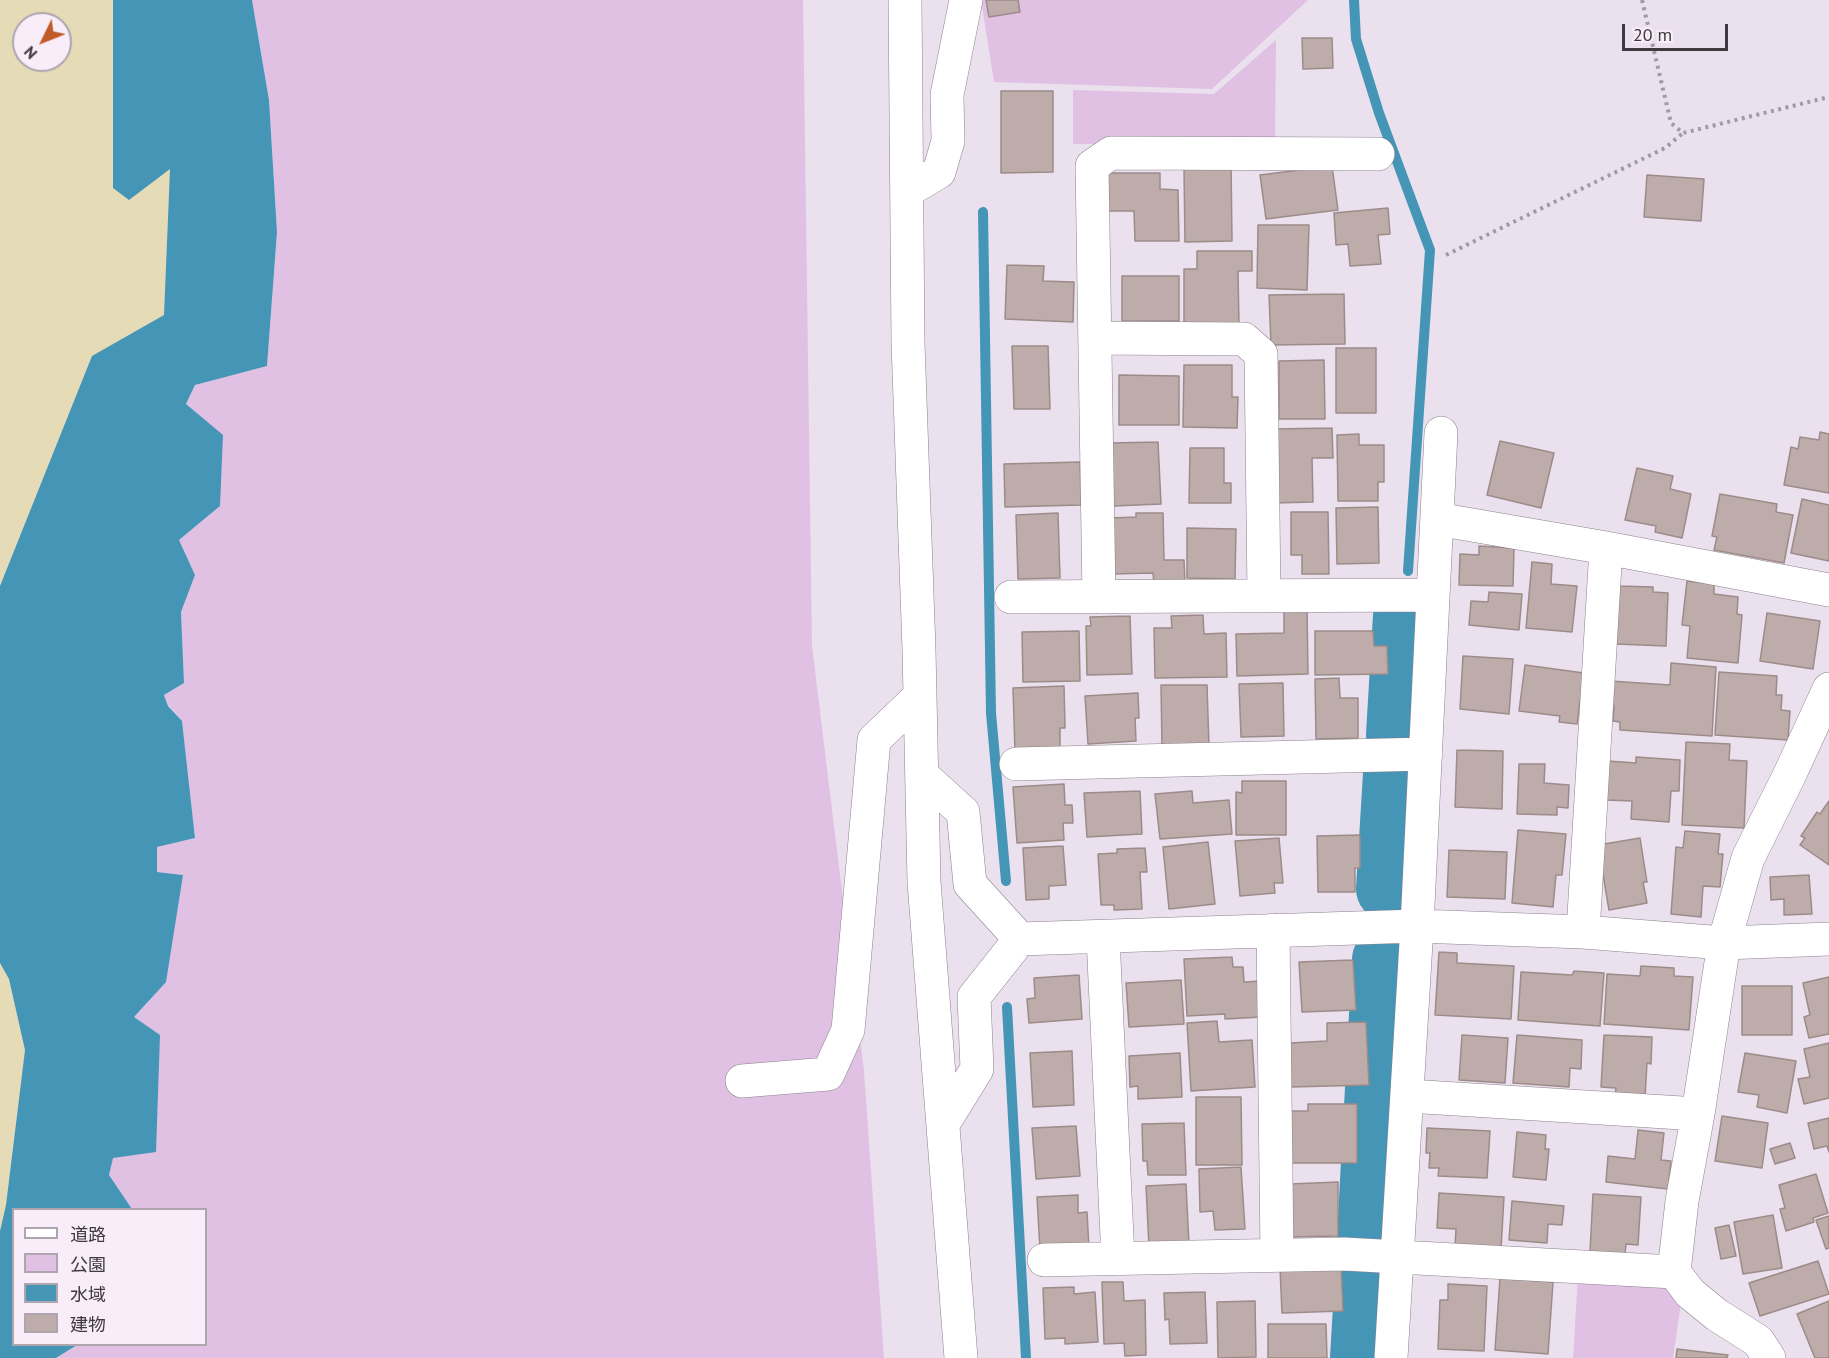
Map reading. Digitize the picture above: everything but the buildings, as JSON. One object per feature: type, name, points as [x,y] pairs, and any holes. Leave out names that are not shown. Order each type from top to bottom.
[{"type":"street","points":[[905,0],[909,355],[924,882],[961,1358]]},
{"type":"street","points":[[907,191],[939,172],[948,141],[947,95],[966,0]]},
{"type":"street","points":[[1099,597],[1092,166],[1111,153],[1378,154]]},
{"type":"street","points":[[1096,338],[1244,339],[1261,354],[1264,595]]},
{"type":"street","points":[[1391,1358],[1408,1096],[1440,433]]},
{"type":"street","points":[[1437,519],[1829,590]]},
{"type":"street","points":[[1583,932],[1606,548]]},
{"type":"street","points":[[1011,597],[1433,595]]},
{"type":"street","points":[[1769,1358],[1758,1341],[1717,1315],[1690,1293],[1674,1272],[1682,1201],[1698,1114],[1724,943],[1748,858],[1829,689]]},
{"type":"street","points":[[742,1081],[828,1074],[848,1030],[874,740],[920,696]]},
{"type":"street","points":[[1016,764],[1426,754]]},
{"type":"street","points":[[922,775],[963,812],[970,884],[1020,939],[1417,926],[1583,932],[1724,943],[1829,939]]},
{"type":"street","points":[[1274,930],[1277,1255]]},
{"type":"street","points":[[1103,937],[1118,1259]]},
{"type":"street","points":[[942,1124],[977,1069],[974,997],[1020,939]]},
{"type":"street","points":[[1408,1096],[1698,1114]]},
{"type":"street","points":[[1044,1260],[1344,1254],[1674,1272]]},
{"type":"path","points":[[1642,0],[1671,123],[1683,133]]},
{"type":"path","points":[[1446,255],[1665,148],[1683,133],[1829,97]]},
{"type":"green space","points":[[252,0],[803,0],[812,646],[864,1071],[884,1358],[56,1358],[75,1346],[207,1346],[207,1208],[131,1208],[109,1175],[134,1017],[147,1003],[183,875],[157,872],[157,847],[195,838],[182,721],[168,705],[164,695],[184,683],[181,612],[195,575],[179,540],[220,506],[186,404],[195,385],[267,366],[277,232],[269,100]]},
{"type":"green space","points":[[981,0],[1308,0],[1212,89],[994,82]]},
{"type":"green space","points":[[1276,40],[1275,145],[1073,144],[1073,90],[1214,94]]},
{"type":"green space","points":[[1578,1276],[1669,1283],[1681,1303],[1673,1358],[1573,1358]]},
{"type":"sand","points":[[0,0],[113,0],[113,187],[170,168],[164,315],[92,357],[0,586]]},
{"type":"sand","points":[[0,963],[9,979],[25,1050],[6,1205],[0,1231]]},
{"type":"water","points":[[113,0],[252,0],[269,100],[277,232],[267,366],[195,385],[186,404],[223,435],[220,506],[179,540],[195,575],[181,612],[184,683],[164,695],[168,706],[182,721],[195,838],[157,847],[157,872],[183,875],[166,982],[134,1017],[160,1035],[156,1152],[113,1158],[109,1175],[131,1208],[12,1208],[12,1346],[75,1346],[56,1358],[0,1358],[0,1231],[6,1205],[25,1050],[9,979],[0,963],[0,586],[92,356],[164,315],[170,169],[129,200],[113,188]]},
{"type":"waterway","points":[[1354,0],[1356,39],[1379,113],[1430,250],[1408,571]]},
{"type":"waterway","points":[[983,212],[991,713],[1006,881]]},
{"type":"waterway","points":[[1398,735],[1405,616]]},
{"type":"waterway","points":[[1388,889],[1395,774]]},
{"type":"waterway","points":[[1369,1236],[1384,959]]},
{"type":"waterway","points":[[1007,1007],[1026,1358]]},
{"type":"waterway","points":[[1362,1358],[1367,1273]]}]
